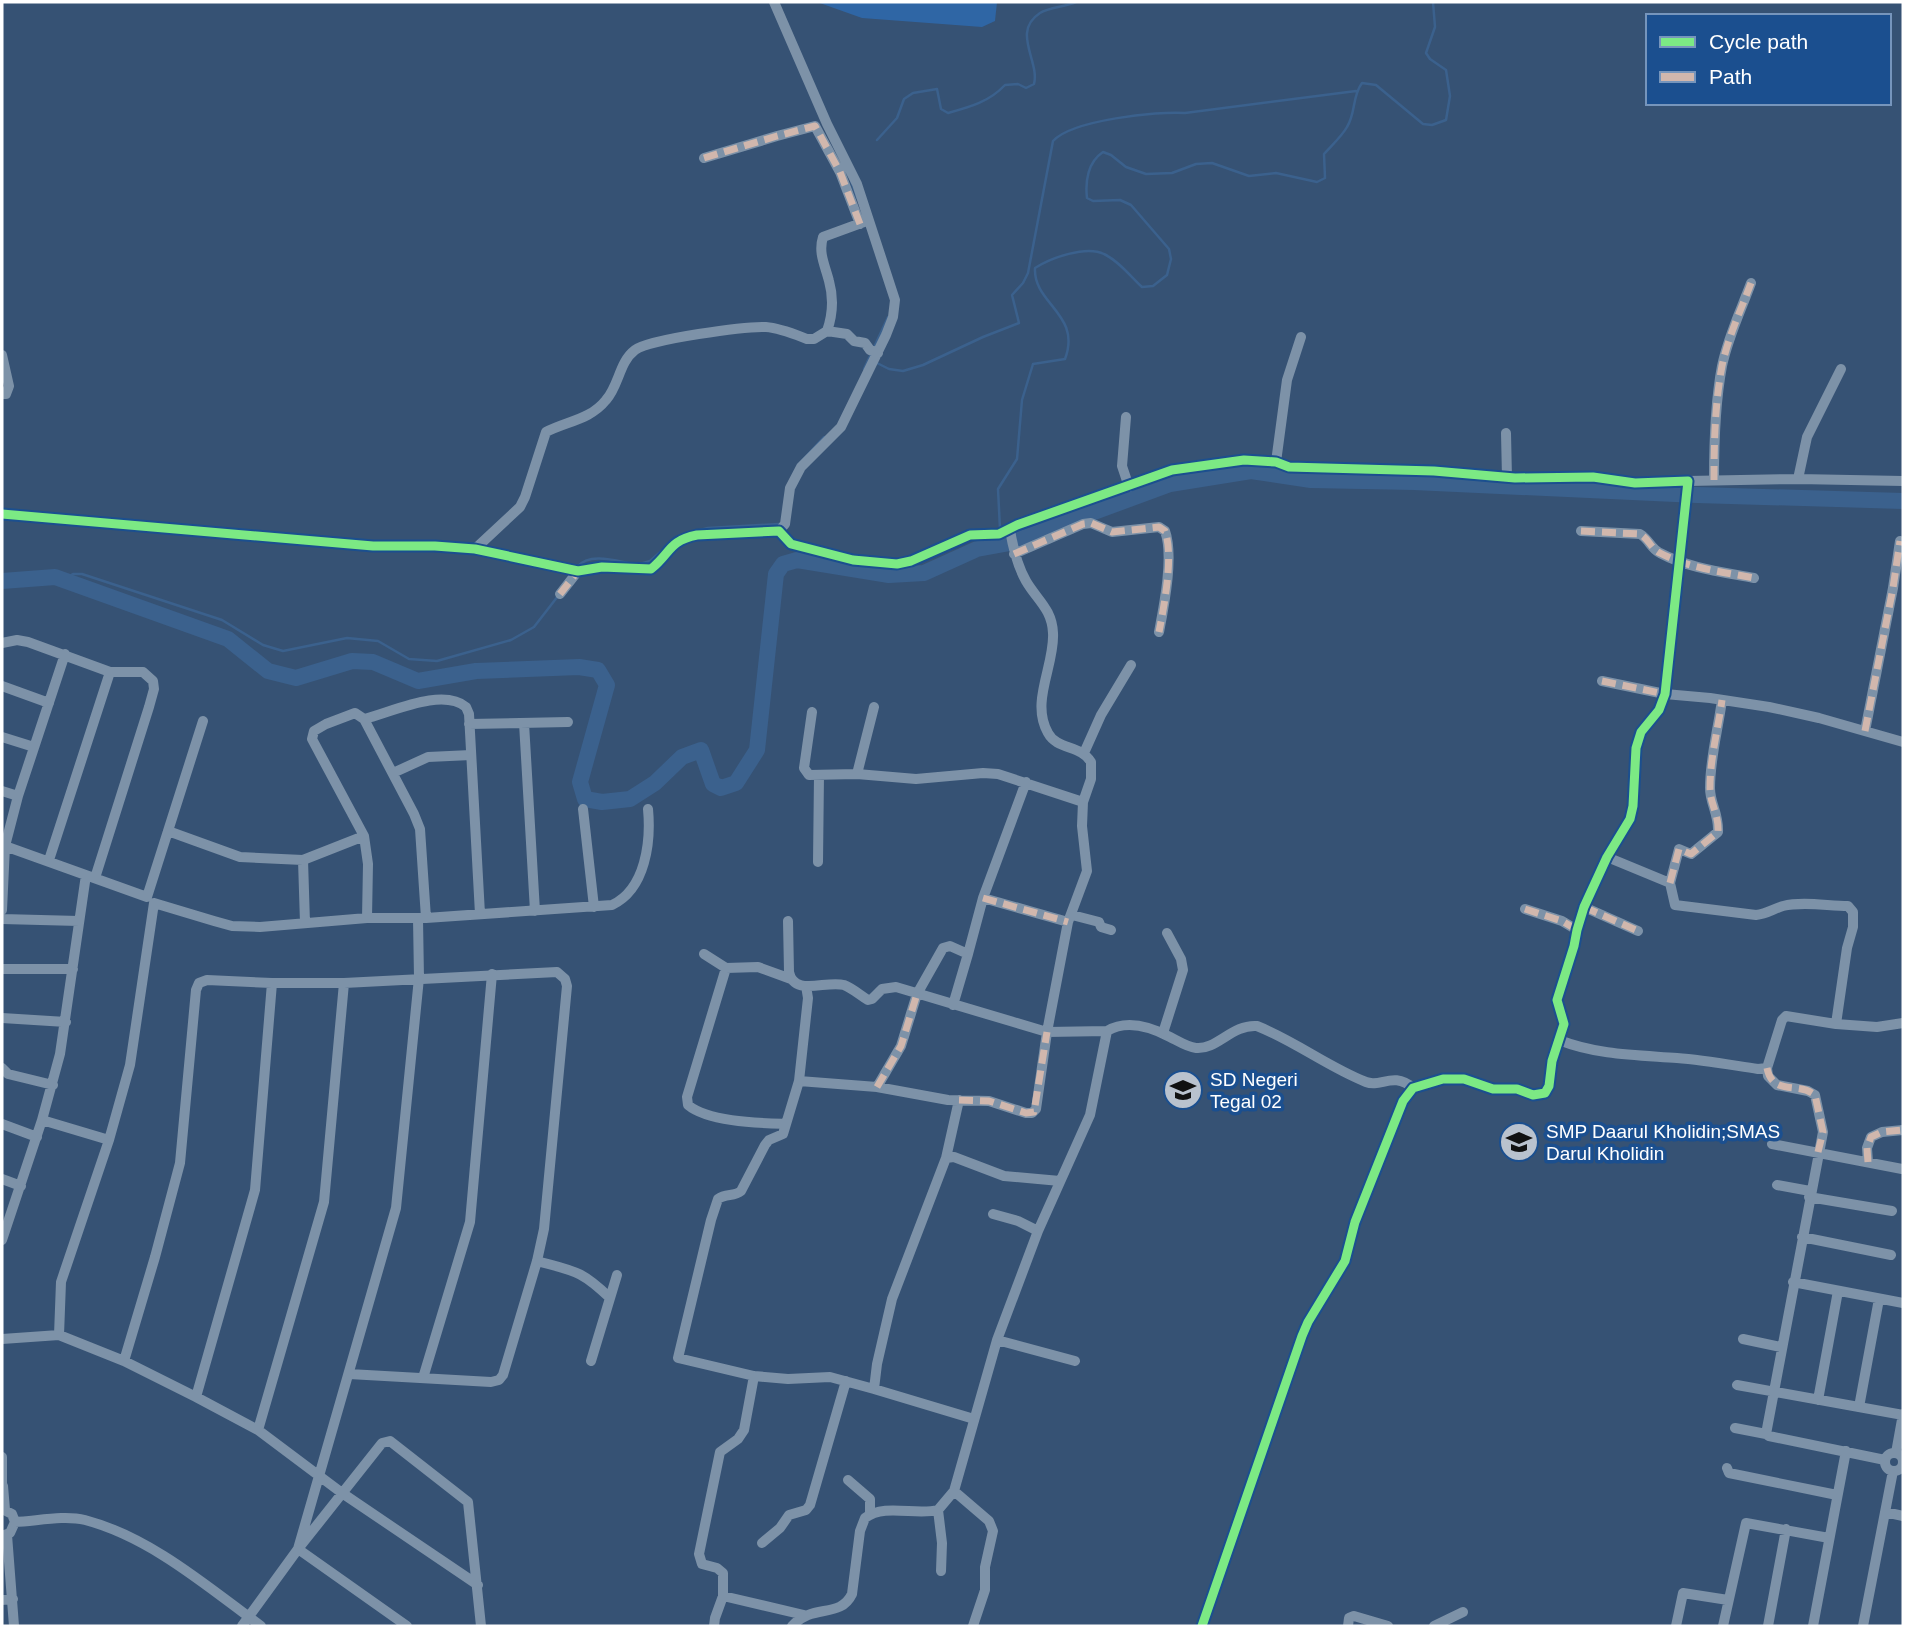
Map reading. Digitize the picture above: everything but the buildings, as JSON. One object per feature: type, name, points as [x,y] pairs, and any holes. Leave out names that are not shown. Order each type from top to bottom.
[{"type":"street","points":[[774,2],[827,124],[857,184],[865,222]]},
{"type":"street","points":[[2,514],[373,546],[435,546],[475,550],[575,570],[602,567],[651,569],[670,546],[684,538],[779,531],[785,524],[790,488],[801,467],[841,427],[874,351],[893,317],[895,300],[865,222],[815,127],[777,135],[704,158]]},
{"type":"street","points":[[827,331],[832,303],[829,280],[822,259],[823,237],[865,222]]},
{"type":"street","points":[[1714,480],[1714,430],[1722,366],[1728,342],[1751,283]]},
{"type":"street","points":[[475,550],[520,507],[546,432],[596,411],[607,399],[624,365],[637,348],[679,337],[764,327],[807,339],[814,339],[827,331],[847,334],[854,341],[864,343],[874,351]]},
{"type":"street","points":[[1276,462],[1287,380],[1301,337]]},
{"type":"street","points":[[2,355],[9,388],[6,394],[2,394]]},
{"type":"street","points":[[1798,479],[1807,437],[1840,369]]},
{"type":"street","points":[[1126,417],[1122,466],[1129,487]]},
{"type":"street","points":[[1506,433],[1507,478]]},
{"type":"street","points":[[779,531],[792,544],[853,560],[897,564],[911,561],[970,535],[1010,530],[1017,525],[1163,473],[1244,460],[1276,462],[1289,467],[1434,471],[1507,478],[1593,477],[1635,483],[1688,485],[1714,480],[1903,481]]},
{"type":"street","points":[[1202,1626],[1302,1336],[1345,1261],[1355,1222],[1403,1101],[1413,1088],[1443,1079],[1464,1079],[1493,1088],[1517,1089],[1540,1095],[1545,1093],[1549,1086],[1552,1061],[1564,1024],[1557,1000],[1577,930],[1584,907],[1607,857],[1622,835],[1632,812],[1634,760],[1638,738],[1659,709],[1665,694],[1688,485]]},
{"type":"street","points":[[1014,554],[1083,524],[1091,523],[1112,532],[1159,527],[1165,531],[1168,546],[1166,594],[1159,632]]},
{"type":"street","points":[[799,1081],[877,1087],[959,1100],[989,1101],[1026,1113],[1034,1112],[1070,919],[1087,871],[1082,826],[1083,802],[1092,768],[1084,753],[1052,739],[1044,723],[1042,699],[1053,645],[1053,630],[1045,605],[1027,582],[1014,554],[1010,530]]},
{"type":"street","points":[[1581,531],[1640,534],[1648,539],[1658,552],[1680,562],[1754,578]]},
{"type":"street","points":[[1865,731],[1894,588],[1900,541]]},
{"type":"street","points":[[560,594],[575,570]]},
{"type":"street","points":[[2,643],[17,640],[65,654],[110,672],[143,672],[153,681],[154,689],[91,877],[79,921],[66,1022],[53,1085],[21,1186],[5,1219],[2,1239]]},
{"type":"street","points":[[2,910],[3,846],[65,654]]},
{"type":"street","points":[[1084,753],[1101,715],[1131,666]]},
{"type":"street","points":[[49,860],[110,672]]},
{"type":"street","points":[[1602,681],[1665,694],[1722,700],[1819,718],[1903,742]]},
{"type":"street","points":[[2,687],[49,703]]},
{"type":"street","points":[[1722,700],[1714,743],[1710,791],[1718,816],[1718,832],[1691,854],[1679,849],[1670,883],[1675,905],[1756,915],[1768,914],[1782,906],[1848,906],[1853,912],[1853,927],[1847,948],[1836,1024]]},
{"type":"street","points":[[364,719],[417,702],[435,701],[463,704],[469,714],[480,914]]},
{"type":"street","points":[[857,774],[874,707]]},
{"type":"street","points":[[812,712],[804,768],[809,775],[857,774],[916,779],[998,774],[1083,802]]},
{"type":"street","points":[[298,1549],[396,1208],[419,978],[422,919],[420,829],[364,719],[360,715],[349,715],[314,731],[312,739],[364,836],[368,864],[367,918]]},
{"type":"street","points":[[59,1335],[61,1282],[109,1140],[130,1065],[150,900],[168,831],[203,721]]},
{"type":"street","points":[[469,724],[568,722]]},
{"type":"street","points":[[524,723],[535,911]]},
{"type":"street","points":[[2,737],[34,747]]},
{"type":"street","points":[[393,774],[428,757],[471,755]]},
{"type":"street","points":[[818,862],[819,775]]},
{"type":"street","points":[[953,1005],[983,898],[1026,782]]},
{"type":"street","points":[[2,791],[18,796]]},
{"type":"street","points":[[3,846],[49,860],[150,900],[232,926],[260,927],[367,918],[422,919],[612,905],[631,889],[646,857],[649,808]]},
{"type":"street","points":[[583,809],[594,907]]},
{"type":"street","points":[[168,831],[240,857],[303,860],[364,836]]},
{"type":"street","points":[[1607,857],[1670,883]]},
{"type":"street","points":[[303,860],[304,923]]},
{"type":"street","points":[[983,898],[1070,919],[1099,922],[1101,927],[1111,930]]},
{"type":"street","points":[[1584,907],[1638,931]]},
{"type":"street","points":[[1525,909],[1562,920],[1577,930]]},
{"type":"street","points":[[2,919],[79,921]]},
{"type":"street","points":[[788,921],[791,979]]},
{"type":"street","points":[[1163,1033],[1183,971],[1181,959],[1167,933]]},
{"type":"street","points":[[877,1087],[901,1046],[917,994],[945,947],[950,946],[968,954]]},
{"type":"street","points":[[704,954],[726,968],[758,967],[806,986],[843,985],[868,1000],[888,987],[1047,1032],[1107,1031],[1115,1026],[1130,1024],[1163,1033],[1189,1046],[1202,1048],[1243,1026],[1257,1026],[1369,1083],[1396,1080],[1413,1088]]},
{"type":"street","points":[[726,968],[687,1097],[688,1105],[693,1109],[743,1122],[786,1124]]},
{"type":"street","points":[[2,969],[73,969]]},
{"type":"street","points":[[124,1361],[180,1163],[196,990],[199,983],[207,980],[344,983],[557,972],[565,979],[567,986],[547,1204],[537,1261],[503,1375],[499,1380],[491,1382],[349,1374]]},
{"type":"street","points":[[423,1378],[470,1222],[492,974]]},
{"type":"street","points":[[196,1397],[255,1190],[272,983]]},
{"type":"street","points":[[258,1430],[324,1202],[344,983]]},
{"type":"street","points":[[806,986],[808,998],[799,1081],[783,1133],[765,1145],[741,1191],[736,1195],[727,1194],[718,1199],[678,1358],[754,1376],[788,1379],[817,1376],[846,1381],[974,1419]]},
{"type":"street","points":[[1766,1434],[1822,1132],[1815,1095],[1777,1085],[1772,1082],[1767,1068],[1782,1020],[1786,1016],[1877,1027],[1903,1023]]},
{"type":"street","points":[[2,1018],[66,1022]]},
{"type":"street","points":[[723,1596],[804,1615],[842,1608],[852,1594],[862,1523],[870,1514],[938,1510],[954,1491],[997,1340],[1038,1231],[1090,1115],[1107,1031]]},
{"type":"street","points":[[1559,1040],[1611,1054],[1767,1068]]},
{"type":"street","points":[[2,1068],[8,1074],[53,1085]]},
{"type":"street","points":[[874,1390],[877,1364],[892,1299],[946,1158],[959,1100]]},
{"type":"street","points":[[42,1120],[109,1140]]},
{"type":"street","points":[[2,1124],[37,1137]]},
{"type":"street","points":[[1868,1162],[1867,1148],[1871,1137],[1882,1132],[1903,1130]]},
{"type":"street","points":[[1772,1144],[1902,1169]]},
{"type":"street","points":[[946,1158],[954,1157],[1004,1176],[1060,1181]]},
{"type":"street","points":[[2,1179],[21,1186]]},
{"type":"street","points":[[1777,1185],[1892,1211]]},
{"type":"street","points":[[993,1214],[1018,1221],[1038,1231]]},
{"type":"street","points":[[1802,1237],[1891,1255]]},
{"type":"street","points":[[537,1261],[578,1272],[591,1279],[610,1298]]},
{"type":"street","points":[[591,1361],[617,1275]]},
{"type":"street","points":[[1793,1282],[1903,1303]]},
{"type":"street","points":[[1818,1400],[1838,1291]]},
{"type":"street","points":[[1859,1407],[1879,1298]]},
{"type":"street","points":[[2,1339],[59,1335],[124,1361],[196,1397],[258,1430],[342,1493],[478,1585]]},
{"type":"street","points":[[1743,1339],[1781,1347]]},
{"type":"street","points":[[997,1340],[1074,1362]]},
{"type":"street","points":[[714,1626],[723,1596],[723,1573],[717,1568],[702,1564],[699,1554],[720,1452],[738,1439],[744,1430],[754,1376]]},
{"type":"street","points":[[762,1543],[780,1528],[789,1515],[806,1510],[810,1505],[846,1381]]},
{"type":"street","points":[[1737,1385],[1903,1415],[1895,1453]]},
{"type":"street","points":[[1735,1428],[1885,1460]]},
{"type":"street","points":[[245,1622],[298,1549],[382,1443],[390,1441],[468,1502],[481,1626]]},
{"type":"street","points":[[1813,1626],[1846,1451]]},
{"type":"street","points":[[1895,1453],[1901,1457],[1903,1464],[1893,1471],[1886,1467],[1885,1460],[1889,1454],[1895,1453]]},
{"type":"street","points":[[2,1457],[3,1509],[12,1514],[15,1522],[13,1530],[4,1535],[7,1599],[14,1626]]},
{"type":"street","points":[[1727,1468],[1729,1473],[1837,1495]]},
{"type":"street","points":[[1863,1626],[1893,1471]]},
{"type":"street","points":[[848,1480],[870,1499],[870,1514]]},
{"type":"street","points":[[954,1491],[989,1521],[993,1531],[985,1567],[985,1590],[973,1626]]},
{"type":"street","points":[[938,1510],[942,1543],[941,1570]]},
{"type":"street","points":[[1885,1512],[1903,1516]]},
{"type":"street","points":[[15,1522],[74,1519],[113,1530],[179,1565],[245,1622],[261,1626]]},
{"type":"street","points":[[1723,1626],[1746,1523],[1829,1538]]},
{"type":"street","points":[[1768,1626],[1786,1529]]},
{"type":"street","points":[[298,1549],[407,1626]]},
{"type":"street","points":[[1676,1626],[1683,1593],[1728,1600]]},
{"type":"street","points":[[1434,1626],[1463,1612]]},
{"type":"street","points":[[792,1626],[804,1615]]},
{"type":"street","points":[[1348,1626],[1349,1618],[1354,1616],[1388,1626]]},
{"type":"shaded area","points":[[817,2],[997,2],[995,21],[982,27],[862,18]]},
{"type":"waterway","points":[[877,140],[897,118],[904,99],[913,93],[937,89],[941,109],[948,113],[986,100],[1005,85],[1018,84],[1026,88],[1034,84],[1035,75],[1027,38],[1032,21],[1044,11],[1076,2]]},
{"type":"waterway","points":[[1204,2],[1209,2]]},
{"type":"waterway","points":[[1000,529],[998,489],[1017,459],[1022,400],[1033,364],[1065,359],[1069,344],[1062,320],[1036,280],[1035,268],[1059,257],[1088,251],[1109,257],[1142,287],[1153,286],[1167,275],[1171,259],[1169,249],[1131,205],[1120,200],[1093,201],[1087,198],[1087,179],[1098,156],[1103,152],[1126,167],[1146,174],[1172,173],[1196,164],[1212,163],[1249,176],[1276,173],[1317,182],[1325,178],[1324,154],[1347,127],[1362,83],[1376,85],[1423,124],[1432,125],[1446,120],[1450,96],[1446,70],[1426,53],[1435,27],[1433,2]]},
{"type":"waterway","points":[[875,362],[889,369],[903,371],[923,365],[1019,323],[1012,295],[1028,273],[1053,141],[1063,134],[1078,127],[1116,118],[1185,113],[1356,91]]},
{"type":"waterway","points":[[851,181],[857,198]]},
{"type":"waterway","points":[[864,369],[888,317]]},
{"type":"waterway","points":[[798,465],[824,437]]},
{"type":"waterway","points":[[2,581],[55,577],[228,639],[268,671],[296,678],[352,661],[373,662],[418,681],[476,671],[579,667],[598,670],[607,685],[580,782],[585,799],[602,802],[630,799],[655,783],[682,757],[701,750],[713,784],[721,788],[736,783],[757,750],[776,574],[783,564],[797,560],[889,575],[924,573],[977,549],[1010,543],[1170,484],[1251,471],[1311,480],[1903,501]]},
{"type":"waterway","points":[[696,531],[779,524]]},
{"type":"waterway","points":[[640,564],[650,561],[674,540]]},
{"type":"waterway","points":[[577,567],[582,562],[596,559],[634,564]]},
{"type":"waterway","points":[[64,580],[73,574],[82,574],[222,620],[263,645],[283,651],[347,638],[378,641],[409,659],[437,661],[511,640],[534,627],[558,596]]},
{"type":"marked path","points":[[704,158],[815,126],[840,172],[860,224]]},
{"type":"marked path","points":[[1714,480],[1715,423],[1722,366],[1751,283]]},
{"type":"marked path","points":[[1014,554],[1083,524],[1091,523],[1112,532],[1159,527],[1165,531],[1169,554],[1159,632]]},
{"type":"marked path","points":[[1581,531],[1640,534],[1657,551],[1671,558],[1706,569],[1754,578]]},
{"type":"marked path","points":[[1865,731],[1900,541]]},
{"type":"marked path","points":[[560,594],[578,571]]},
{"type":"marked path","points":[[1602,681],[1665,694]]},
{"type":"marked path","points":[[1670,883],[1679,849],[1691,854],[1718,832],[1711,799],[1710,777],[1722,700]]},
{"type":"marked path","points":[[983,898],[1068,922]]},
{"type":"marked path","points":[[1584,907],[1638,931]]},
{"type":"marked path","points":[[1525,909],[1562,921],[1577,930]]},
{"type":"marked path","points":[[877,1087],[901,1046],[917,994]]},
{"type":"marked path","points":[[959,1100],[989,1101],[1026,1113],[1034,1112],[1047,1032]]},
{"type":"marked path","points":[[1767,1068],[1770,1077],[1780,1086],[1801,1089],[1815,1095],[1823,1132],[1818,1152]]},
{"type":"marked path","points":[[1868,1162],[1867,1148],[1871,1137],[1882,1132],[1903,1130]]},
{"type":"cycle path","points":[[2,514],[373,546],[475,549],[578,571],[602,567],[651,569],[675,544],[697,535],[779,531],[791,544],[853,560],[897,564],[911,561],[970,535],[999,534],[1017,525],[1172,470],[1244,460],[1276,462],[1289,467],[1434,471],[1515,478],[1593,477],[1635,483],[1688,481],[1665,694],[1659,710],[1641,732],[1636,748],[1630,819],[1607,857],[1584,907],[1577,930],[1557,1000],[1564,1024],[1552,1061],[1549,1086],[1545,1093],[1533,1095],[1517,1089],[1493,1089],[1464,1079],[1443,1079],[1413,1088],[1403,1101],[1355,1222],[1345,1261],[1302,1336],[1202,1626]]},
{"type":"place","name":"SD Negeri Tegal 02","points":[[1183,1090]]},
{"type":"place","name":"SMP Daarul Kholidin;SMAS Darul Kholidin","points":[[1519,1142]]}]
